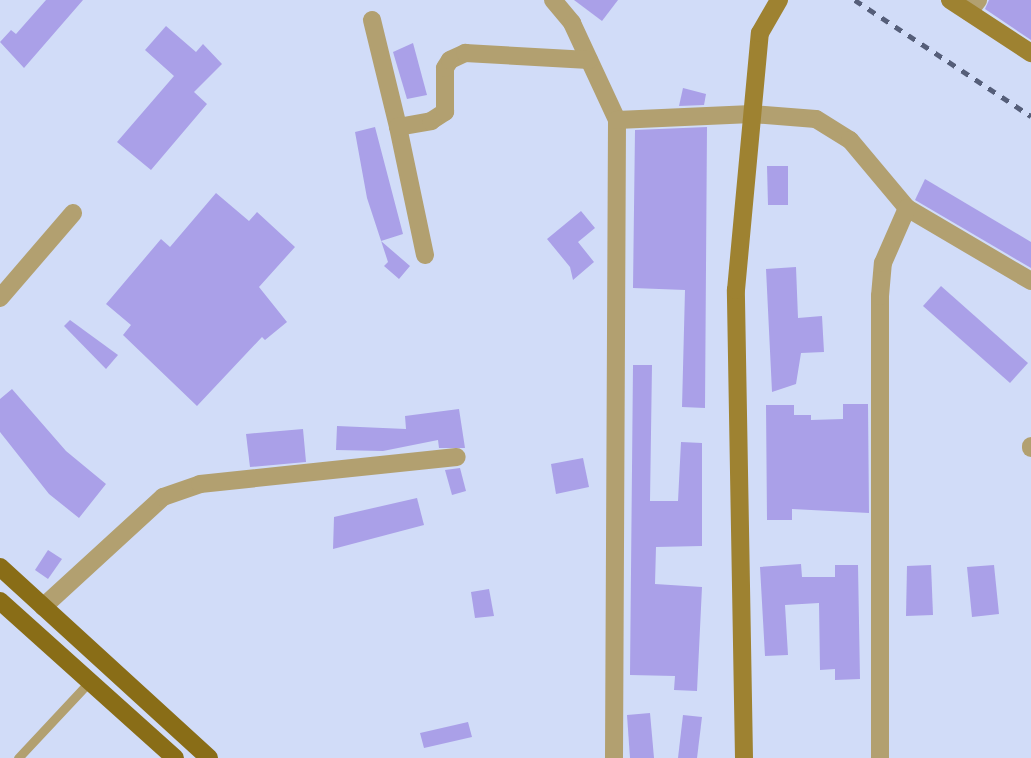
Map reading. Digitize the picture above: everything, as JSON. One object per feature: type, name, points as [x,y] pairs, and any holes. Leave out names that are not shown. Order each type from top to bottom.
[{"type":"main road","points":[[0,567],[209,758]]},
{"type":"main road","points":[[0,601],[91,680],[175,758]]},
{"type":"street","points":[[553,0],[589,60],[616,120],[614,758]]},
{"type":"street","points":[[744,758],[736,290],[760,33],[779,0]]},
{"type":"street","points":[[950,0],[973,6],[1031,53]]},
{"type":"street","points":[[372,20],[398,127],[425,255]]},
{"type":"street","points":[[398,127],[431,121],[445,112],[445,68],[465,53],[589,60]]},
{"type":"street","points":[[616,120],[752,114],[816,119],[850,140],[907,208],[1031,281]]},
{"type":"street","points":[[880,758],[880,296],[884,263],[907,208]]},
{"type":"street","points":[[0,298],[73,213]]},
{"type":"street","points":[[44,607],[163,497],[200,484],[457,457]]},
{"type":"lane","points":[[18,758],[91,680]]},
{"type":"building","points":[[46,0],[83,0],[24,68],[0,42],[11,30],[16,34]]},
{"type":"building","points":[[574,0],[618,0],[602,21]]},
{"type":"building","points":[[989,0],[1031,0],[1031,40],[985,9]]},
{"type":"building","points":[[166,26],[196,52],[203,44],[222,64],[194,92],[207,104],[151,170],[117,142],[174,76],[145,50]]},
{"type":"building","points":[[413,43],[427,95],[407,99],[393,52]]},
{"type":"building","points":[[683,88],[706,94],[704,105],[679,106]]},
{"type":"building","points":[[375,127],[403,234],[381,241],[367,198],[355,132]]},
{"type":"building","points":[[707,127],[705,408],[682,407],[685,290],[633,288],[635,130]]},
{"type":"building","points":[[767,166],[788,166],[788,205],[768,205]]},
{"type":"building","points":[[925,179],[1031,242],[1031,268],[915,200]]},
{"type":"building","points":[[216,193],[249,221],[257,212],[295,247],[259,287],[287,322],[265,340],[262,337],[197,406],[123,335],[131,325],[106,304],[161,239],[170,247]]},
{"type":"building","points":[[581,211],[595,228],[578,242],[594,262],[573,280],[570,267],[547,239]]},
{"type":"building","points":[[381,241],[410,266],[399,279],[384,266],[388,262]]},
{"type":"building","points":[[796,267],[798,318],[822,316],[824,352],[801,353],[796,384],[772,392],[766,269]]},
{"type":"building","points":[[941,286],[1028,363],[1010,383],[923,306]]},
{"type":"building","points":[[70,320],[118,355],[106,369],[64,326]]},
{"type":"building","points":[[633,365],[652,365],[650,501],[678,501],[681,442],[702,443],[702,546],[656,547],[655,584],[702,587],[697,691],[674,690],[675,676],[630,675]]},
{"type":"building","points":[[12,389],[66,451],[106,484],[79,518],[49,494],[0,432],[0,399]]},
{"type":"building","points":[[843,404],[868,404],[869,513],[792,509],[792,520],[767,520],[766,405],[794,405],[794,415],[811,415],[811,420],[843,419]]},
{"type":"building","points":[[459,409],[465,448],[439,448],[438,440],[383,451],[336,450],[337,426],[406,429],[405,416]]},
{"type":"building","points":[[303,429],[306,462],[250,467],[246,434]]},
{"type":"building","points":[[583,458],[589,487],[556,494],[551,464]]},
{"type":"building","points":[[460,468],[466,491],[452,495],[445,470]]},
{"type":"building","points":[[417,498],[424,525],[333,549],[334,517]]},
{"type":"building","points":[[48,550],[62,559],[48,579],[35,570]]},
{"type":"building","points":[[801,564],[802,577],[835,577],[835,565],[858,565],[860,679],[835,680],[835,669],[820,670],[819,603],[785,605],[788,655],[765,656],[760,567]]},
{"type":"building","points":[[931,565],[933,615],[906,616],[907,566]]},
{"type":"building","points":[[994,565],[999,614],[972,617],[967,567]]},
{"type":"building","points":[[489,589],[494,616],[475,618],[471,592]]},
{"type":"building","points":[[650,713],[654,758],[630,758],[627,715]]},
{"type":"building","points":[[683,715],[702,717],[697,758],[678,758]]},
{"type":"building","points":[[468,722],[472,737],[424,748],[420,733]]},
{"type":"railway","points":[[855,0],[1031,116]]}]
